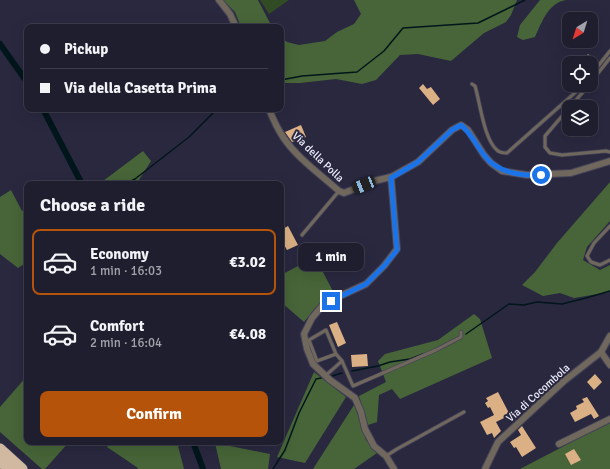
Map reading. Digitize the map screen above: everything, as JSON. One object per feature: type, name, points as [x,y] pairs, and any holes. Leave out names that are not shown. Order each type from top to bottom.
[{"type":"highway","points":[[0,450],[22,469]]},
{"type":"highway","points":[[0,462],[8,469]]},
{"type":"street","points":[[219,0],[230,14],[235,24]]},
{"type":"street","name":"Via della Polla","points":[[270,112],[283,137],[299,156],[339,191],[344,193],[374,181],[391,178],[418,162],[452,130],[461,125],[468,130],[491,163],[502,170],[527,175],[572,173],[610,161]]},
{"type":"street","points":[[391,178],[397,250],[366,284],[323,305],[312,318],[304,334],[307,350],[313,364],[325,376],[355,398],[361,412],[365,429],[374,446],[386,456],[394,469]]},
{"type":"street","name":"Via di Cocombola","points":[[485,469],[498,442],[564,381],[601,352],[610,336]]},
{"type":"street","points":[[601,352],[610,365]]},
{"type":"street","points":[[559,444],[610,419]]},
{"type":"lane","points":[[598,67],[610,51]]},
{"type":"lane","points":[[598,73],[610,58]]},
{"type":"lane","points":[[472,84],[475,86],[489,138],[497,150],[502,153],[507,153],[576,92]]},
{"type":"lane","points":[[575,100],[583,92]]},
{"type":"lane","points":[[562,115],[545,136],[545,147],[550,152],[562,155],[606,151],[610,152]]},
{"type":"lane","points":[[302,235],[339,191]]},
{"type":"lane","points":[[610,226],[594,243],[587,256],[591,262],[600,265],[610,260]]},
{"type":"lane","points":[[336,354],[317,361],[308,340],[326,330],[336,354],[342,361],[353,386],[436,350],[461,337],[461,332]]},
{"type":"lane","points":[[325,376],[342,361]]},
{"type":"lane","points":[[386,456],[464,412]]},
{"type":"green space","points":[[223,0],[258,0],[270,24],[240,24],[235,12]]},
{"type":"green space","points":[[260,0],[289,0],[269,14]]},
{"type":"green space","points":[[354,0],[517,0],[511,15],[506,22],[484,33],[451,61],[418,54],[400,55],[376,80],[362,84],[336,79],[300,83],[284,83],[284,40],[287,42],[299,45],[325,41],[337,32],[354,24],[361,14]]},
{"type":"green space","points":[[540,0],[566,0],[550,9],[543,19],[535,37],[523,40],[517,37],[520,25]]},
{"type":"green space","points":[[143,151],[151,161],[138,181],[103,181]]},
{"type":"green space","points":[[610,182],[610,221],[587,247],[583,260],[600,270],[610,265],[610,292],[574,298],[560,293],[543,296],[522,285],[535,272],[557,243]]},
{"type":"green space","points":[[11,190],[22,211],[24,210],[24,264],[18,268],[0,254],[0,197]]},
{"type":"green space","points":[[315,257],[335,295],[316,307],[304,322],[284,305],[284,273]]},
{"type":"green space","points":[[474,314],[480,319],[492,358],[400,399],[392,389],[379,395],[377,422],[368,425],[359,396],[386,382],[378,361],[385,354],[438,340]]},
{"type":"green space","points":[[314,372],[346,397],[305,463],[277,457],[282,445],[284,445],[284,441]]},
{"type":"green space","points":[[24,379],[24,445],[66,445],[45,469],[42,469],[0,432],[0,407]]},
{"type":"green space","points":[[354,405],[366,440],[377,453],[354,469],[313,469]]},
{"type":"green space","points":[[610,422],[610,469],[520,469]]},
{"type":"green space","points":[[108,445],[178,445],[184,469],[137,469],[138,468],[107,447]]},
{"type":"green space","points":[[215,445],[225,445],[270,454],[268,469],[221,469]]},
{"type":"building","points":[[423,84],[427,89],[431,87],[440,99],[433,105],[419,88]]},
{"type":"building","points":[[301,125],[306,137],[292,142],[285,132]]},
{"type":"building","points":[[288,226],[298,245],[287,250],[284,245],[284,228]]},
{"type":"building","points":[[337,322],[346,343],[338,347],[329,325]]},
{"type":"building","points":[[367,354],[368,366],[352,367],[351,355]]},
{"type":"building","points":[[595,374],[602,382],[594,390],[587,382]]},
{"type":"building","points":[[498,392],[510,415],[496,422],[501,431],[494,438],[492,433],[487,435],[480,422],[494,415],[490,407],[488,408],[485,403],[488,401],[486,398]]},
{"type":"building","points":[[587,397],[599,416],[594,419],[591,414],[575,422],[570,413],[577,409],[576,406],[584,402],[582,399]]},
{"type":"building","points":[[522,426],[536,448],[522,457],[516,447],[514,448],[510,442],[521,435],[518,430]]},
{"type":"building","points":[[574,449],[581,460],[571,465],[565,454]]},
{"type":"waterway","points":[[284,79],[302,76],[357,72],[384,51],[403,28],[478,23],[525,0]]},
{"type":"waterway","points":[[0,44],[24,78]]},
{"type":"waterway","points":[[45,112],[80,181]]},
{"type":"waterway","points":[[131,181],[189,137],[214,112]]},
{"type":"waterway","points":[[466,334],[509,304],[524,305],[537,302],[562,304],[610,291]]},
{"type":"waterway","points":[[352,371],[410,359],[423,354]]},
{"type":"waterway","points":[[332,376],[342,373]]},
{"type":"waterway","points":[[273,469],[285,450],[299,413],[316,379],[321,378]]},
{"type":"waterway","points":[[194,445],[203,469]]},
{"type":"route","points":[[331,301],[366,284],[397,250],[391,178],[418,162],[452,130],[461,125],[468,130],[484,155],[491,163],[502,170],[527,175],[541,175]]}]
